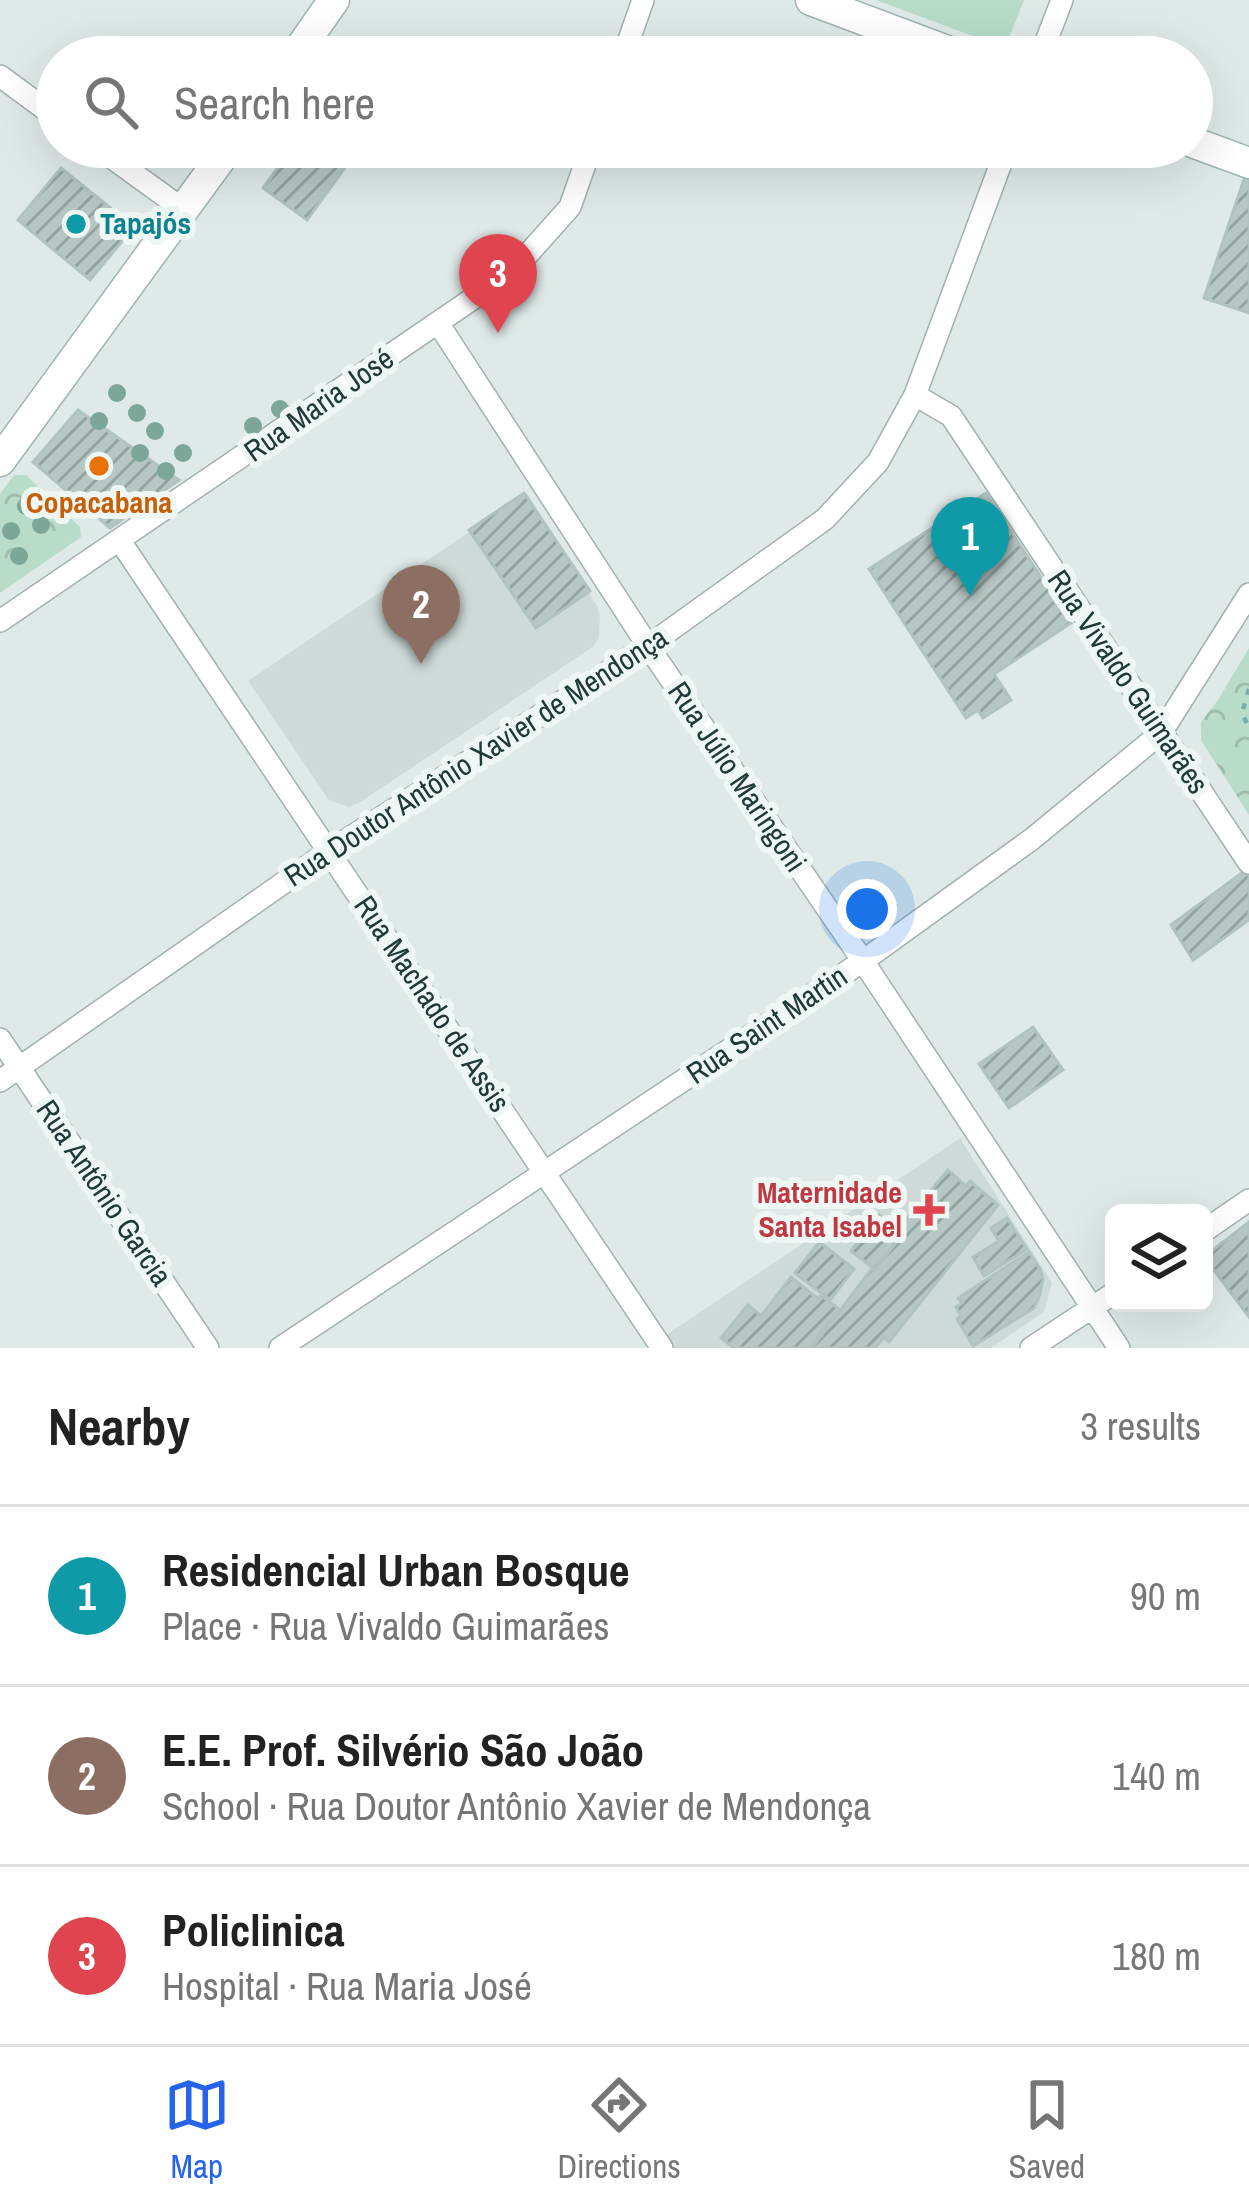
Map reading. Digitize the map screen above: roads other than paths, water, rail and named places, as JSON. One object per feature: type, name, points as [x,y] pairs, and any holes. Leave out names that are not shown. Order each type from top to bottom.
[{"type":"street","points":[[309,36],[334,0]]},
{"type":"street","points":[[630,36],[643,0]]},
{"type":"street","points":[[811,0],[907,36]]},
{"type":"street","points":[[1048,36],[1062,0]]},
{"type":"street","points":[[0,76],[36,103]]},
{"type":"street","points":[[1213,150],[1249,164]]},
{"type":"street","points":[[126,168],[184,210]]},
{"type":"street","points":[[0,461],[214,168]]},
{"type":"street","name":"Rua Maria José","points":[[0,621],[512,272],[570,207],[584,168]]},
{"type":"street","name":"Rua Doutor Antônio Xavier de Mendonça","points":[[0,1082],[329,851],[648,646],[825,519],[878,462],[915,395],[999,168]]},
{"type":"street","name":"Rua Júlio Maringoni","points":[[438,322],[648,646],[1120,1348]]},
{"type":"street","name":"Rua Vivaldo Guimarães","points":[[915,395],[951,416],[1249,863]]},
{"type":"street","name":"Rua Machado de Assis","points":[[120,541],[662,1348]]},
{"type":"street","name":"Rua Saint Martin","points":[[280,1348],[863,961],[1033,839],[1161,733],[1249,594]]},
{"type":"street","name":"Rua Antônio Garcia","points":[[0,1039],[208,1348]]},
{"type":"street","points":[[1213,1225],[1249,1200]]},
{"type":"street","points":[[1031,1348],[1105,1299]]},
{"type":"place","name":"Tapajós","points":[[76,224]]},
{"type":"place","name":"Policlinica","points":[[498,333]]},
{"type":"place","name":"Copacabana","points":[[99,466]]},
{"type":"place","name":"Residencial Urban Bosque","points":[[970,596]]},
{"type":"place","name":"E.E. Prof. Silvério São João","points":[[421,664]]},
{"type":"place","name":"Maternidade Santa Isabel","points":[[929,1210]]}]
